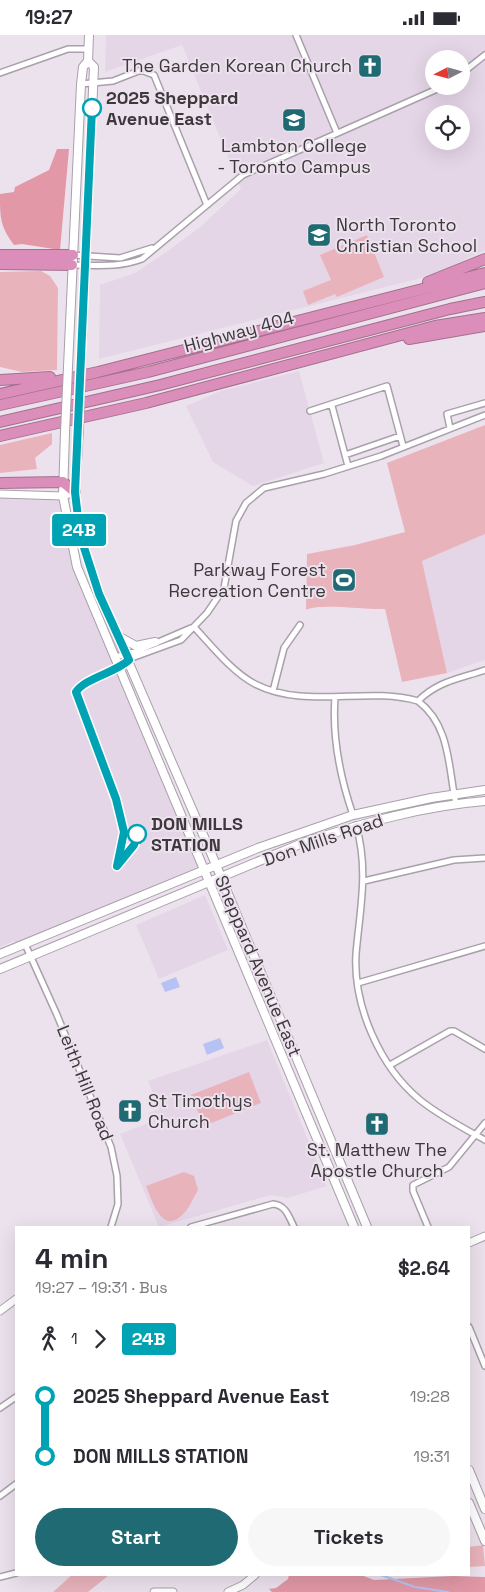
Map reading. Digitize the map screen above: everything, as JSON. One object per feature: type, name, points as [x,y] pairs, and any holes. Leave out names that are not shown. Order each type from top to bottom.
[{"type":"highway","points":[[0,255],[72,260]]},
{"type":"highway","points":[[352,307],[449,275],[485,259]]},
{"type":"highway","points":[[0,264],[72,260]]},
{"type":"highway","name":"Highway 404","points":[[0,394],[98,372],[485,273]]},
{"type":"highway","name":"Highway 404","points":[[0,405],[195,361],[485,283]]},
{"type":"highway","points":[[450,309],[485,296]]},
{"type":"highway","points":[[450,309],[485,302]]},
{"type":"highway","name":"Highway 404","points":[[0,422],[255,360],[450,309]]},
{"type":"highway","points":[[0,440],[94,419],[146,403],[425,328],[485,317]]},
{"type":"highway","points":[[305,361],[400,340],[485,326]]},
{"type":"highway","points":[[0,379],[28,379],[98,372]]},
{"type":"highway","points":[[0,435],[146,403]]},
{"type":"highway","points":[[0,483],[63,482],[75,492]]},
{"type":"main road","name":"Sheppard Avenue East","points":[[89,35],[88,61],[83,67],[81,84],[63,482],[63,496],[77,567],[354,1226]]},
{"type":"main road","name":"Sheppard Avenue East","points":[[88,61],[94,67],[75,492],[80,535],[99,594],[221,877],[367,1226]]},
{"type":"main road","points":[[118,636],[136,646],[155,642]]},
{"type":"main road","name":"Don Mills Road","points":[[0,954],[258,848],[353,815],[454,794],[485,790]]},
{"type":"main road","name":"Don Mills Road","points":[[0,969],[305,842],[356,825],[456,804],[485,801]]},
{"type":"main road","points":[[470,1472],[485,1509]]},
{"type":"main road","points":[[470,1505],[485,1541]]},
{"type":"street","points":[[296,35],[338,133]]},
{"type":"street","points":[[0,73],[43,60],[67,49],[88,49]]},
{"type":"street","points":[[470,67],[485,55]]},
{"type":"street","points":[[81,84],[113,81],[141,70],[154,75],[207,205]]},
{"type":"street","points":[[72,260],[86,265],[98,266],[127,265],[142,259],[251,171],[425,94]]},
{"type":"street","points":[[72,260],[86,256],[120,258],[155,247]]},
{"type":"street","points":[[310,411],[387,386],[403,446]]},
{"type":"street","points":[[450,428],[447,414],[485,403]]},
{"type":"street","points":[[332,405],[348,466]]},
{"type":"street","points":[[116,660],[181,640],[207,613],[224,589],[236,521],[252,497],[264,488],[324,474],[381,456],[485,415]]},
{"type":"street","points":[[345,455],[400,436]]},
{"type":"street","points":[[0,494],[63,496],[75,492]]},
{"type":"street","points":[[273,691],[284,648],[300,625]]},
{"type":"street","points":[[127,657],[155,642],[194,627]]},
{"type":"street","points":[[194,627],[244,677],[273,691],[297,696],[335,697],[372,695],[404,697],[418,701],[442,730],[448,752],[456,804]]},
{"type":"street","points":[[418,701],[440,683],[485,670]]},
{"type":"street","points":[[335,697],[336,740],[340,767],[353,815]]},
{"type":"street","points":[[356,825],[362,847],[364,881],[356,956],[358,983],[366,1020],[390,1065],[420,1099],[485,1141]]},
{"type":"street","points":[[364,881],[454,860],[485,859]]},
{"type":"street","name":"Leith Hill Road","points":[[25,944],[111,1147],[117,1176],[118,1204],[111,1226]]},
{"type":"street","points":[[358,983],[485,946]]},
{"type":"street","points":[[390,1065],[450,1031],[464,1036],[485,1049]]},
{"type":"street","points":[[428,1226],[413,1191],[414,1185],[449,1167],[485,1123]]},
{"type":"street","points":[[195,1226],[273,1204],[279,1204],[286,1210],[294,1226]]},
{"type":"street","points":[[470,1243],[485,1236]]},
{"type":"street","points":[[0,1311],[15,1300]]},
{"type":"street","points":[[470,1329],[485,1366]]},
{"type":"street","points":[[0,1409],[15,1398]]},
{"type":"street","points":[[0,1496],[15,1485]]},
{"type":"street","points":[[0,1577],[15,1573]]},
{"type":"street","points":[[228,1592],[243,1585],[254,1576]]},
{"type":"street","points":[[154,1592],[172,1592]]},
{"type":"shaded area","points":[[106,35],[485,35],[485,250],[433,275],[99,359],[100,285],[135,273],[165,253],[200,227],[241,189],[182,45],[105,72]]},
{"type":"shaded area","points":[[57,149],[69,149],[60,250],[22,244],[14,245],[2,221],[0,194],[14,192],[15,187],[49,170]]},
{"type":"shaded area","points":[[367,235],[384,277],[337,297],[335,294],[308,305],[303,291],[331,280],[320,255]]},
{"type":"shaded area","points":[[41,271],[50,276],[58,288],[57,370],[22,372],[0,367],[0,272]]},
{"type":"shaded area","points":[[299,371],[324,463],[253,486],[213,462],[186,406],[221,391]]},
{"type":"shaded area","points":[[485,425],[485,534],[422,561],[447,673],[402,682],[385,609],[321,607],[306,610],[307,554],[355,545],[405,532],[387,463]]},
{"type":"shaded area","points":[[52,433],[52,444],[35,458],[37,469],[0,473],[0,445]]},
{"type":"shaded area","points":[[0,494],[63,496],[77,567],[204,871],[22,944],[13,941],[0,947]]},
{"type":"shaded area","points":[[485,534],[485,660],[447,673],[422,561]]},
{"type":"shaded area","points":[[205,895],[228,950],[159,979],[136,925]]},
{"type":"shaded area","points":[[267,1040],[327,1186],[288,1198],[271,1195],[159,1226],[120,1134],[151,1122],[148,1113],[160,1109],[148,1081]]},
{"type":"shaded area","points":[[249,1072],[261,1103],[204,1126],[191,1095]]},
{"type":"shaded area","points":[[184,1172],[194,1176],[198,1190],[186,1211],[171,1221],[165,1219],[156,1209],[146,1186]]},
{"type":"shaded area","points":[[483,1545],[485,1566],[470,1567],[470,1547]]},
{"type":"shaded area","points":[[71,1576],[108,1576],[88,1592],[53,1592]]},
{"type":"shaded area","points":[[289,1576],[364,1576],[374,1580],[453,1576],[485,1577],[485,1592],[272,1592],[269,1589],[276,1588],[288,1579]]},
{"type":"water","points":[[176,977],[180,987],[165,992],[161,983]]},
{"type":"water","points":[[220,1038],[224,1048],[207,1055],[203,1044]]},
{"type":"waterway","points":[[384,1576],[415,1587],[448,1592]]},
{"type":"bus line","name":"24B","points":[[92,108],[75,492],[80,535],[99,594],[129,660],[120,669],[82,686],[76,692],[99,758],[116,799],[124,832],[117,866],[134,845],[137,834]]},
{"type":"place","name":"The Garden Korean Church","points":[[370,66]]},
{"type":"place","name":"2025 Sheppard Avenue East","points":[[92,108]]},
{"type":"place","name":"Lambton College - Toronto Campus","points":[[294,120]]},
{"type":"place","name":"North Toronto Christian School","points":[[319,235]]},
{"type":"place","name":"Parkway Forest Recreation Centre","points":[[344,580]]},
{"type":"place","name":"DON MILLS STATION","points":[[137,834]]},
{"type":"place","name":"St Timothys Church","points":[[130,1111]]},
{"type":"place","name":"St. Matthew The Apostle Church","points":[[377,1124]]}]
